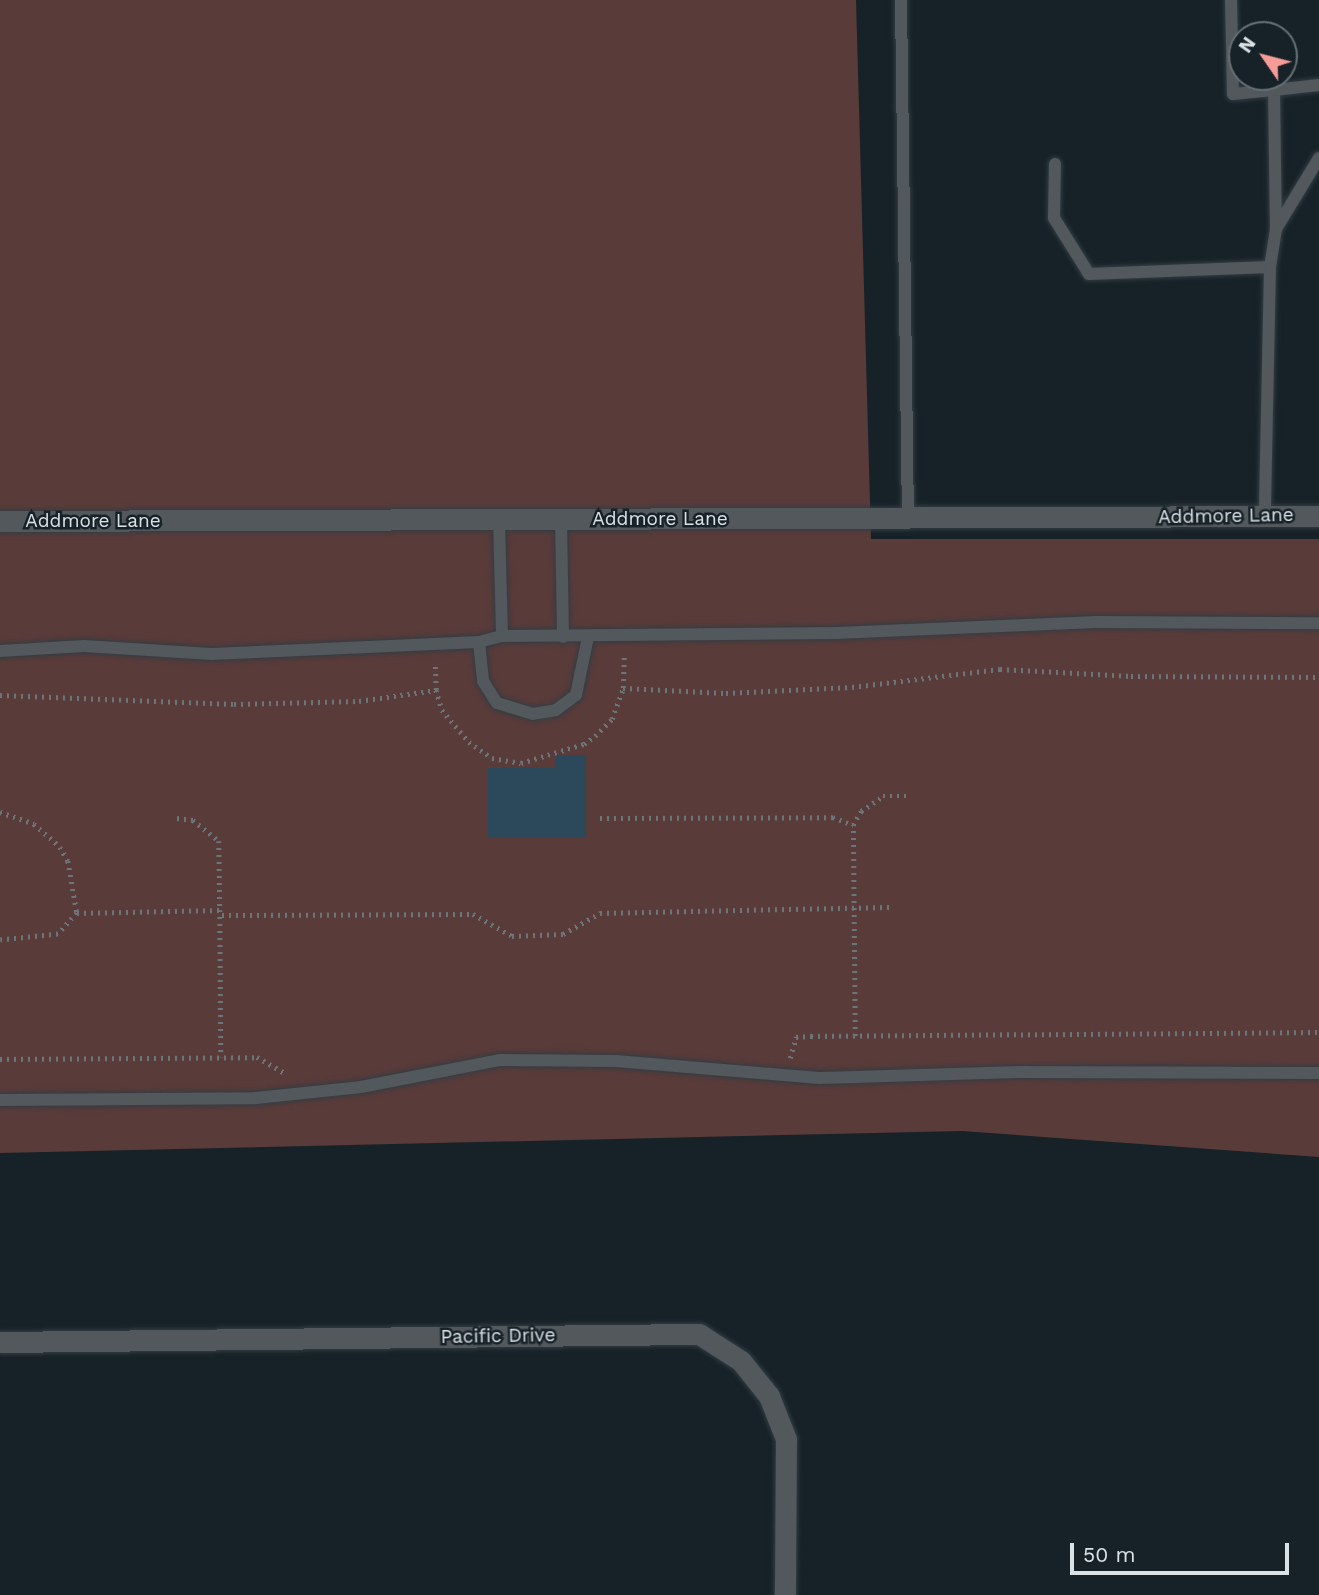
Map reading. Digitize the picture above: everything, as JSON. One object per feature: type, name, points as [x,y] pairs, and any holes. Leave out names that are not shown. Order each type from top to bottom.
[{"type":"street","name":"Addmore Lane","points":[[0,521],[1319,516]]},
{"type":"street","name":"Pacific Drive","points":[[0,1342],[699,1334],[741,1362],[762,1387],[786,1439],[785,1595]]},
{"type":"lane","points":[[901,0],[908,519]]},
{"type":"lane","points":[[1231,0],[1231,21]]},
{"type":"lane","points":[[1298,87],[1319,85]]},
{"type":"lane","points":[[1233,91],[1261,91]]},
{"type":"lane","points":[[1265,515],[1270,267],[1276,229],[1275,91]]},
{"type":"lane","points":[[1276,229],[1319,158]]},
{"type":"lane","points":[[1055,164],[1054,218],[1089,274],[1270,267]]},
{"type":"lane","points":[[561,519],[564,637]]},
{"type":"lane","points":[[499,520],[502,636]]},
{"type":"lane","points":[[0,651],[84,646],[212,654],[434,645],[479,642],[502,636],[836,633],[1097,622],[1319,623]]},
{"type":"lane","points":[[479,642],[483,681],[497,704],[533,714],[556,710],[576,695],[589,637]]},
{"type":"lane","points":[[0,1100],[256,1098],[361,1087],[500,1060],[616,1061],[819,1078],[1018,1072],[1319,1073]]},
{"type":"path","points":[[0,695],[234,704],[359,701],[436,690],[434,645]]},
{"type":"path","points":[[623,688],[726,693],[840,687],[1000,669],[1131,677],[1319,677]]},
{"type":"path","points":[[856,1036],[853,824],[861,811],[883,796],[910,796]]},
{"type":"path","points":[[0,812],[34,824],[61,847],[68,861],[77,913]]},
{"type":"path","points":[[600,818],[833,817],[853,824]]},
{"type":"path","points":[[177,818],[193,820],[219,841],[221,1057]]},
{"type":"path","points":[[0,940],[58,934],[77,913],[472,914],[512,936],[563,934],[600,913],[891,907]]},
{"type":"shaded area","points":[[0,0],[856,0],[871,539],[1319,539],[1319,1157],[962,1131],[0,1153]]},
{"type":"building","points":[[586,755],[586,837],[488,838],[488,768],[555,768],[555,756]]}]
